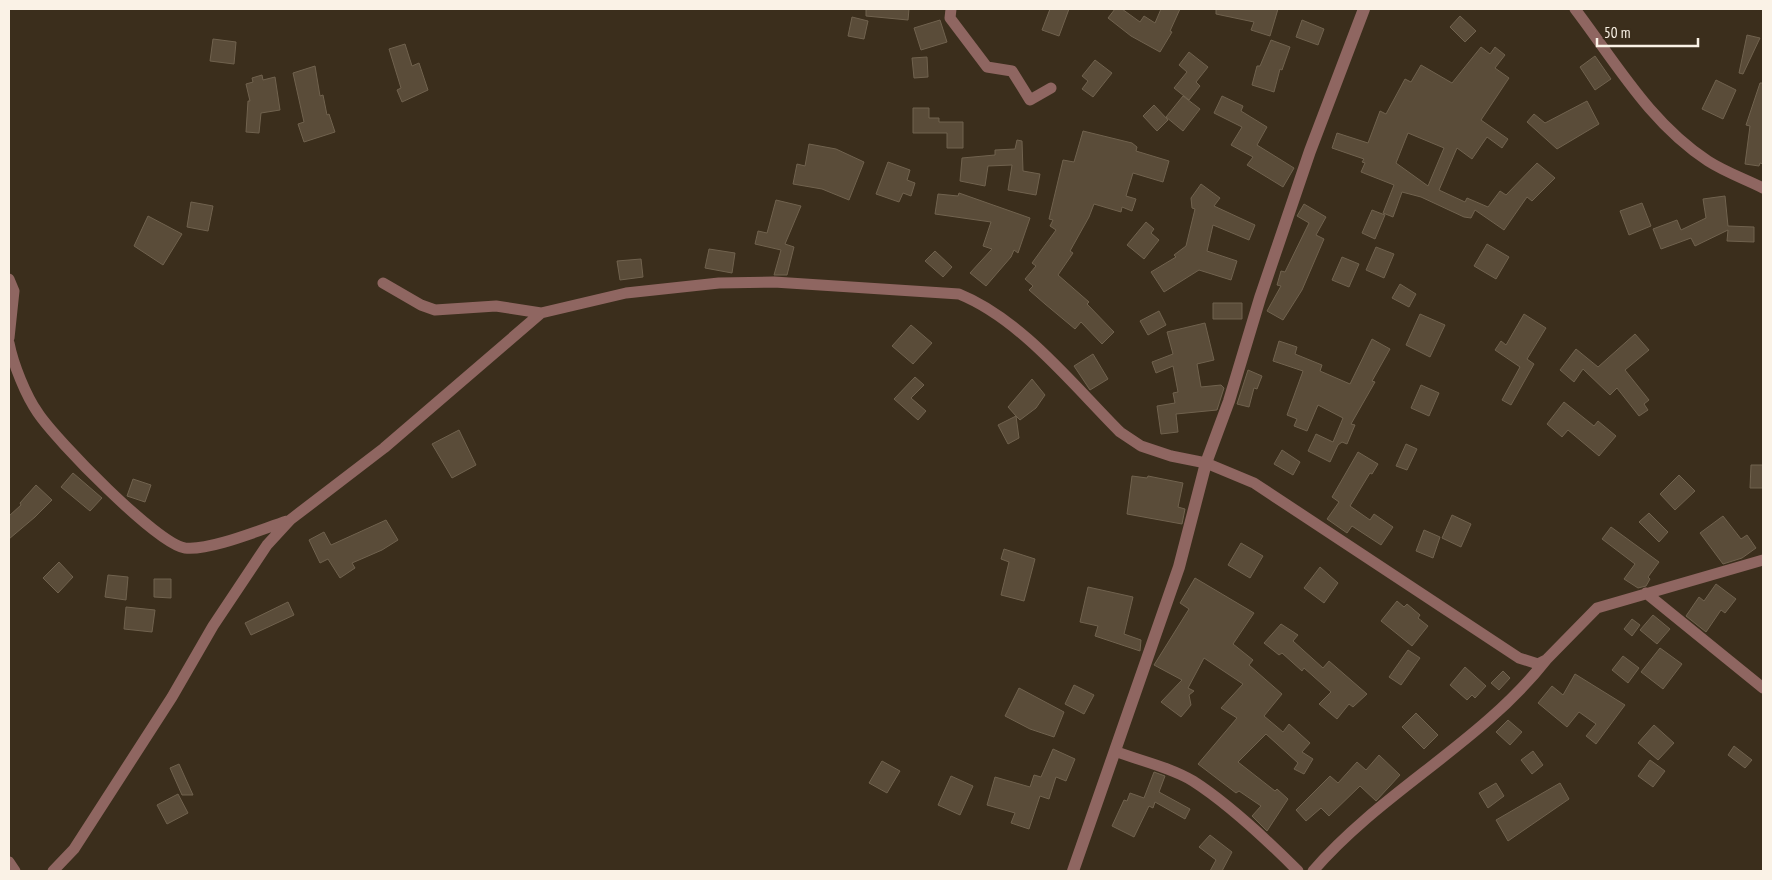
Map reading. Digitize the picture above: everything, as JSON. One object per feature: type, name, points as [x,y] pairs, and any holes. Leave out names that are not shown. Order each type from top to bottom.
[{"type":"street","points":[[951,9],[950,18],[987,67],[1012,71],[1030,100],[1052,88]]},
{"type":"street","points":[[1073,871],[1179,567],[1206,462],[1230,400],[1260,298],[1310,151],[1364,9]]},
{"type":"street","points":[[1575,9],[1626,80],[1662,123],[1708,161],[1763,188]]},
{"type":"street","points":[[9,279],[14,291],[9,338]]},
{"type":"street","points":[[383,282],[421,305],[435,310],[496,306],[541,313]]},
{"type":"street","points":[[53,871],[79,841],[172,697],[212,626],[267,545],[290,520],[384,448],[541,313],[548,309],[626,293],[718,283],[774,282],[959,294],[980,302],[1007,321],[1127,437],[1141,446],[1171,456],[1206,462],[1254,483],[1519,658],[1538,664],[1546,660]]},
{"type":"street","points":[[9,343],[12,357],[38,412],[85,467],[144,522],[170,542],[185,548],[221,543],[290,520]]},
{"type":"street","points":[[1313,871],[1376,809],[1473,732],[1524,688],[1546,660],[1597,608],[1763,560]]},
{"type":"street","points":[[1646,593],[1763,688]]},
{"type":"street","points":[[1115,751],[1174,771],[1193,781],[1271,844],[1298,871]]},
{"type":"street","points":[[9,862],[15,871]]},
{"type":"building","points":[[866,9],[909,9],[908,20],[866,16]]},
{"type":"building","points":[[1050,9],[1069,9],[1059,36],[1042,30]]},
{"type":"building","points":[[1115,9],[1122,9],[1140,22],[1144,16],[1155,23],[1161,9],[1180,9],[1170,31],[1172,32],[1160,52],[1131,36],[1108,18]]},
{"type":"building","points":[[1216,9],[1278,9],[1270,36],[1251,30],[1254,22],[1216,14]]},
{"type":"building","points":[[1460,16],[1476,31],[1465,42],[1450,27]]},
{"type":"building","points":[[852,17],[868,21],[864,39],[848,36]]},
{"type":"building","points":[[940,20],[947,42],[921,50],[914,28]]},
{"type":"building","points":[[1302,20],[1324,29],[1318,45],[1296,37]]},
{"type":"building","points":[[1747,35],[1760,38],[1743,74],[1739,73]]},
{"type":"building","points":[[213,39],[236,42],[234,64],[210,61]]},
{"type":"building","points":[[1271,40],[1290,47],[1282,70],[1280,69],[1274,92],[1252,85],[1257,66],[1260,66]]},
{"type":"building","points":[[405,44],[412,66],[419,63],[428,90],[402,102],[397,90],[401,88],[389,49]]},
{"type":"building","points":[[1481,47],[1490,54],[1495,47],[1505,55],[1495,68],[1509,78],[1481,120],[1508,139],[1502,148],[1487,137],[1472,159],[1457,148],[1439,190],[1465,202],[1467,198],[1488,207],[1500,191],[1506,195],[1537,163],[1555,178],[1532,201],[1527,197],[1504,230],[1475,210],[1471,218],[1464,217],[1421,197],[1402,192],[1393,217],[1383,213],[1394,185],[1361,172],[1365,163],[1362,162],[1364,159],[1332,148],[1337,133],[1368,143],[1380,111],[1386,114],[1405,79],[1411,82],[1421,65],[1452,83]],"holes":[[[1408,133],[1444,148],[1428,186],[1396,163]]]},
{"type":"building","points":[[1189,52],[1208,67],[1196,82],[1200,86],[1189,100],[1174,88],[1187,72],[1179,65]]},
{"type":"building","points":[[1595,56],[1611,79],[1595,90],[1580,67]]},
{"type":"building","points":[[927,57],[928,77],[914,78],[912,58]]},
{"type":"building","points":[[1095,60],[1112,73],[1093,97],[1082,89],[1088,81],[1082,76]]},
{"type":"building","points":[[315,66],[320,96],[323,95],[327,115],[329,114],[335,132],[304,142],[298,124],[304,122],[293,73]]},
{"type":"building","points":[[262,75],[263,80],[275,77],[280,110],[261,113],[259,133],[246,132],[248,101],[250,101],[246,84],[253,82],[252,78]]},
{"type":"building","points":[[1716,80],[1736,90],[1723,119],[1702,109]]},
{"type":"building","points":[[1760,83],[1763,83],[1763,164],[1760,163],[1759,166],[1745,164],[1750,126],[1746,125]]},
{"type":"building","points":[[1183,96],[1200,109],[1183,131],[1166,117]]},
{"type":"building","points":[[1222,96],[1243,106],[1241,111],[1267,127],[1257,145],[1294,168],[1283,187],[1247,165],[1253,157],[1231,145],[1242,127],[1214,113]]},
{"type":"building","points":[[1587,101],[1599,124],[1557,149],[1527,122],[1534,114],[1545,123]]},
{"type":"building","points":[[1154,105],[1168,120],[1157,131],[1143,116]]},
{"type":"building","points":[[913,108],[929,108],[929,118],[939,118],[939,122],[963,122],[963,148],[947,148],[947,133],[913,133]]},
{"type":"building","points":[[1083,131],[1132,143],[1137,147],[1136,151],[1169,161],[1163,182],[1133,173],[1126,196],[1136,199],[1132,211],[1122,207],[1121,212],[1094,204],[1070,251],[1073,253],[1058,275],[1089,302],[1087,304],[1114,332],[1102,344],[1081,322],[1075,329],[1045,304],[1029,290],[1033,286],[1025,279],[1036,266],[1032,263],[1056,230],[1050,226],[1053,220],[1049,219],[1063,160],[1074,162]]},
{"type":"building","points":[[1017,140],[1022,141],[1023,171],[1040,174],[1036,195],[1008,190],[1012,165],[988,166],[985,186],[960,181],[962,158],[995,155],[995,150],[1015,149]]},
{"type":"building","points":[[809,144],[836,149],[864,162],[849,200],[822,189],[793,184],[797,164],[805,166]]},
{"type":"building","points":[[888,162],[910,170],[907,180],[915,183],[911,196],[903,193],[899,202],[876,194]]},
{"type":"building","points":[[1201,184],[1220,198],[1214,206],[1255,225],[1249,240],[1213,225],[1207,251],[1237,261],[1231,280],[1199,270],[1164,292],[1151,272],[1176,257],[1174,255],[1186,246],[1195,209],[1192,208],[1191,198]]},
{"type":"building","points":[[959,193],[1030,218],[1018,253],[1014,250],[1011,257],[986,286],[970,273],[992,249],[983,246],[991,222],[935,214],[938,194],[958,196]]},
{"type":"building","points":[[1725,196],[1728,226],[1754,227],[1754,242],[1727,241],[1728,230],[1695,246],[1691,238],[1661,249],[1653,229],[1677,220],[1681,230],[1706,218],[1703,199]]},
{"type":"building","points":[[776,200],[801,206],[785,244],[794,247],[787,275],[774,275],[781,250],[755,244],[758,231],[767,233]]},
{"type":"building","points":[[191,202],[213,206],[208,231],[187,227]]},
{"type":"building","points":[[1642,203],[1651,226],[1629,235],[1620,211]]},
{"type":"building","points":[[1304,204],[1326,217],[1316,235],[1324,239],[1302,290],[1283,320],[1267,311],[1281,286],[1277,285],[1281,271],[1285,272],[1309,223],[1297,216]]},
{"type":"building","points":[[1372,210],[1385,215],[1375,239],[1362,233]]},
{"type":"building","points":[[148,216],[182,234],[163,265],[134,246]]},
{"type":"building","points":[[1146,222],[1154,229],[1151,233],[1159,240],[1144,259],[1127,245]]},
{"type":"building","points":[[1487,244],[1509,257],[1496,279],[1474,266]]},
{"type":"building","points":[[1376,247],[1394,254],[1384,278],[1366,270]]},
{"type":"building","points":[[709,249],[735,253],[732,273],[705,268]]},
{"type":"building","points":[[935,251],[952,267],[943,277],[925,261]]},
{"type":"building","points":[[1342,257],[1359,264],[1349,287],[1332,280]]},
{"type":"building","points":[[641,259],[643,277],[620,280],[617,261]]},
{"type":"building","points":[[1400,284],[1416,294],[1409,307],[1392,298]]},
{"type":"building","points":[[1213,303],[1242,303],[1242,319],[1213,319]]},
{"type":"building","points":[[1159,311],[1166,325],[1148,335],[1140,321]]},
{"type":"building","points":[[1420,314],[1445,325],[1430,357],[1406,345]]},
{"type":"building","points":[[1524,314],[1546,328],[1527,359],[1534,364],[1511,405],[1502,400],[1520,367],[1495,350],[1501,341],[1506,345]]},
{"type":"building","points":[[1205,323],[1214,360],[1197,364],[1201,387],[1221,385],[1224,388],[1217,410],[1176,414],[1178,432],[1161,434],[1157,406],[1175,403],[1173,393],[1178,392],[1173,366],[1156,373],[1152,362],[1173,354],[1167,332]]},
{"type":"building","points":[[911,325],[932,343],[913,364],[892,346]]},
{"type":"building","points":[[1635,334],[1649,350],[1625,370],[1649,400],[1644,404],[1648,410],[1639,416],[1617,388],[1610,395],[1583,369],[1574,382],[1560,370],[1576,349],[1598,367]]},
{"type":"building","points":[[1372,339],[1390,349],[1372,381],[1375,382],[1351,424],[1355,425],[1347,444],[1342,442],[1338,445],[1330,462],[1308,451],[1316,434],[1333,442],[1343,418],[1318,405],[1307,431],[1294,426],[1297,419],[1287,415],[1303,371],[1273,361],[1279,341],[1297,347],[1295,354],[1322,365],[1320,371],[1350,384]]},
{"type":"building","points":[[1093,354],[1108,379],[1090,390],[1074,366]]},
{"type":"building","points":[[1248,370],[1262,376],[1257,389],[1254,388],[1249,407],[1237,404]]},
{"type":"building","points":[[915,377],[924,385],[911,398],[926,411],[918,420],[894,399]]},
{"type":"building","points":[[1032,379],[1045,395],[1036,408],[1020,420],[1008,407]]},
{"type":"building","points":[[1421,385],[1439,393],[1429,416],[1411,408]]},
{"type":"building","points":[[1564,402],[1594,426],[1598,421],[1616,436],[1599,456],[1568,430],[1562,437],[1547,424]]},
{"type":"building","points":[[1016,416],[1019,438],[1008,444],[998,425]]},
{"type":"building","points":[[459,430],[476,465],[452,478],[432,444]]},
{"type":"building","points":[[1406,444],[1417,449],[1407,470],[1396,466]]},
{"type":"building","points":[[1282,450],[1300,462],[1293,475],[1274,464]]},
{"type":"building","points":[[1358,452],[1378,464],[1372,474],[1370,473],[1350,506],[1370,520],[1374,514],[1393,527],[1381,545],[1352,526],[1347,533],[1327,519],[1339,502],[1332,497]]},
{"type":"building","points":[[1751,465],[1763,465],[1763,488],[1750,488]]},
{"type":"building","points":[[73,473],[102,498],[90,511],[61,487]]},
{"type":"building","points":[[1679,475],[1695,491],[1675,510],[1660,494]]},
{"type":"building","points":[[1132,476],[1147,478],[1148,476],[1183,483],[1178,507],[1185,509],[1182,524],[1127,514]]},
{"type":"building","points":[[133,479],[151,485],[145,502],[127,496]]},
{"type":"building","points":[[36,485],[52,500],[9,539],[9,516],[21,505],[20,503]]},
{"type":"building","points":[[1649,513],[1668,532],[1659,542],[1639,522]]},
{"type":"building","points":[[1452,515],[1471,524],[1461,547],[1442,538]]},
{"type":"building","points":[[1723,516],[1741,539],[1747,535],[1756,548],[1742,558],[1723,564],[1700,533]]},
{"type":"building","points":[[386,520],[398,540],[382,550],[352,563],[355,568],[340,578],[328,559],[320,563],[309,540],[324,532],[331,545]]},
{"type":"building","points":[[1611,527],[1659,562],[1648,577],[1650,579],[1646,586],[1638,588],[1624,579],[1635,564],[1602,539]]},
{"type":"building","points":[[1424,530],[1440,537],[1433,558],[1416,551]]},
{"type":"building","points":[[1241,543],[1263,556],[1250,578],[1228,565]]},
{"type":"building","points":[[1004,549],[1035,559],[1024,601],[1001,595],[1009,562],[1001,559]]},
{"type":"building","points":[[59,562],[73,577],[58,593],[43,578]]},
{"type":"building","points":[[1320,567],[1338,583],[1324,603],[1304,588]]},
{"type":"building","points":[[108,575],[128,577],[126,600],[105,597]]},
{"type":"building","points":[[1195,578],[1254,613],[1233,644],[1253,660],[1249,665],[1282,694],[1264,716],[1283,732],[1289,724],[1310,743],[1302,752],[1313,759],[1304,774],[1294,769],[1298,763],[1266,734],[1238,762],[1288,799],[1267,831],[1252,816],[1261,806],[1239,791],[1236,793],[1198,764],[1237,718],[1221,708],[1243,684],[1204,658],[1188,688],[1194,691],[1189,695],[1191,705],[1181,717],[1161,702],[1182,680],[1154,665],[1189,609],[1180,603]]},
{"type":"building","points":[[154,579],[171,579],[171,598],[154,597]]},
{"type":"building","points":[[1716,584],[1736,599],[1725,613],[1721,610],[1706,632],[1686,616],[1699,597],[1704,601]]},
{"type":"building","points":[[1088,587],[1133,597],[1124,634],[1141,640],[1140,651],[1095,636],[1098,626],[1080,622]]},
{"type":"building","points":[[1397,601],[1404,607],[1407,604],[1420,615],[1418,618],[1428,626],[1412,646],[1381,621]]},
{"type":"building","points":[[288,602],[294,615],[251,635],[245,623]]},
{"type":"building","points":[[126,607],[155,610],[152,632],[124,629]]},
{"type":"building","points":[[1653,615],[1670,629],[1657,644],[1640,630]]},
{"type":"building","points":[[1632,619],[1640,625],[1632,636],[1624,629]]},
{"type":"building","points":[[1281,624],[1298,635],[1293,641],[1323,668],[1329,661],[1367,694],[1353,707],[1349,704],[1337,719],[1319,704],[1331,692],[1304,668],[1302,671],[1282,653],[1279,655],[1264,643]]},
{"type":"building","points":[[1660,648],[1682,664],[1663,689],[1641,672]]},
{"type":"building","points":[[1408,650],[1420,658],[1401,685],[1389,677]]},
{"type":"building","points":[[1623,656],[1639,668],[1628,683],[1612,670]]},
{"type":"building","points":[[1465,667],[1486,686],[1475,698],[1472,695],[1467,700],[1450,685]]},
{"type":"building","points":[[1503,671],[1510,678],[1499,690],[1491,683]]},
{"type":"building","points":[[1575,674],[1625,705],[1596,744],[1586,736],[1596,724],[1579,712],[1567,727],[1538,703],[1552,686],[1563,695]]},
{"type":"building","points":[[1074,685],[1094,695],[1084,714],[1065,704]]},
{"type":"building","points":[[1019,688],[1064,712],[1054,737],[1030,729],[1005,716]]},
{"type":"building","points":[[1416,713],[1438,735],[1424,749],[1402,727]]},
{"type":"building","points":[[1508,720],[1522,732],[1510,745],[1496,732]]},
{"type":"building","points":[[1654,725],[1674,743],[1658,760],[1638,743]]},
{"type":"building","points":[[1734,746],[1752,760],[1745,768],[1728,755]]},
{"type":"building","points":[[1053,749],[1075,759],[1066,781],[1056,777],[1049,799],[1040,796],[1029,829],[1011,823],[1015,813],[987,805],[995,777],[1030,787],[1034,775],[1041,777]]},
{"type":"building","points":[[1533,751],[1543,765],[1532,774],[1521,760]]},
{"type":"building","points":[[1379,755],[1400,775],[1376,801],[1360,786],[1329,816],[1321,808],[1306,821],[1296,810],[1330,776],[1338,783],[1357,762],[1366,770]]},
{"type":"building","points":[[1650,760],[1665,771],[1653,787],[1638,776]]},
{"type":"building","points":[[882,761],[900,771],[887,793],[869,783]]},
{"type":"building","points":[[179,764],[193,795],[182,795],[170,768]]},
{"type":"building","points":[[1154,772],[1165,776],[1159,792],[1190,809],[1185,819],[1155,802],[1153,808],[1149,806],[1134,837],[1112,826],[1124,800],[1127,801],[1130,793],[1144,798]]},
{"type":"building","points":[[951,776],[973,786],[960,815],[938,805]]},
{"type":"building","points":[[1496,783],[1504,796],[1488,808],[1479,793]]},
{"type":"building","points":[[1560,783],[1569,799],[1508,841],[1496,820]]},
{"type":"building","points":[[178,794],[188,813],[167,824],[157,805]]},
{"type":"building","points":[[1210,835],[1232,852],[1222,871],[1210,871],[1216,860],[1199,847]]}]
